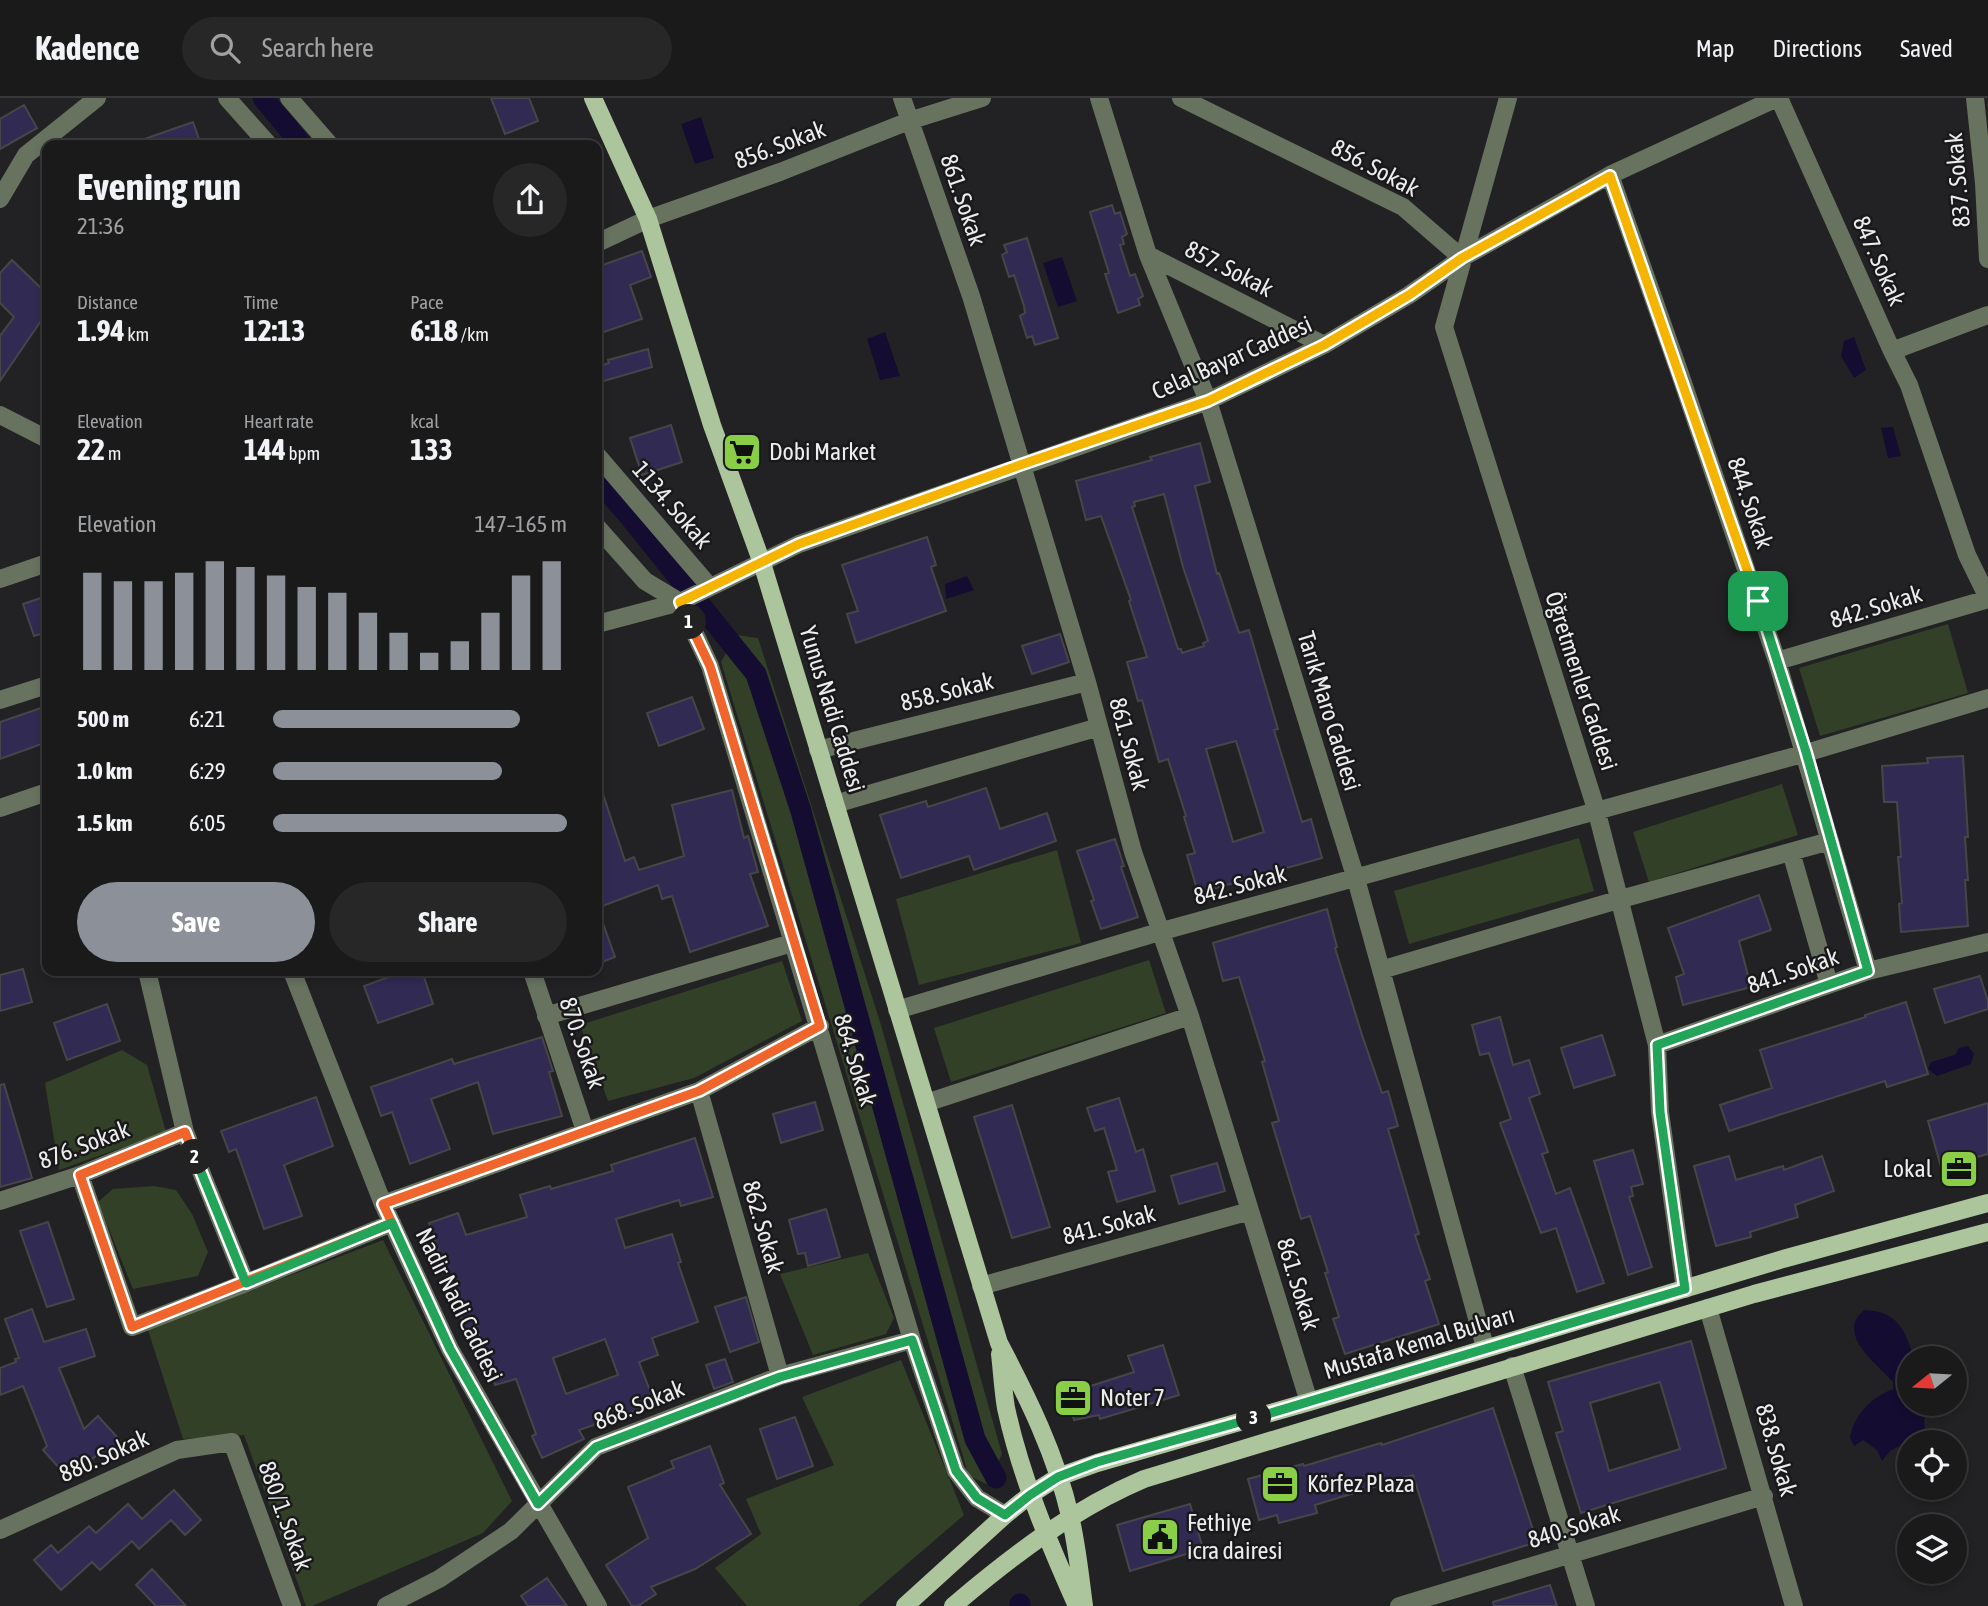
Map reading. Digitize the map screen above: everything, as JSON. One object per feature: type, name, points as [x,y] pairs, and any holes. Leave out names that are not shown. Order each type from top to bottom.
[{"type":"main road","name":"Yunus Nadi Caddesi","points":[[593,98],[648,219],[712,425],[762,563],[999,1343],[1029,1399],[1058,1477],[1070,1516],[1084,1606]]},
{"type":"main road","name":"Mustafa Kemal Bulvarı","points":[[905,1606],[1030,1495],[1058,1477],[1097,1462],[1309,1402],[1485,1347],[1988,1203]]},
{"type":"main road","name":"Mustafa Kemal Bulvarı","points":[[953,1606],[1070,1516],[1108,1494],[1144,1479],[1708,1308],[1988,1232]]},
{"type":"main road","name":"Yunus Nadi Caddesi","points":[[999,1343],[1006,1406],[1030,1495],[1077,1606]]},
{"type":"street","points":[[45,140],[97,98]]},
{"type":"street","points":[[227,98],[265,140]]},
{"type":"street","points":[[289,98],[326,140]]},
{"type":"street","name":"861. Sokak","points":[[902,98],[971,296],[1087,682],[1133,852],[1190,1016],[1309,1402]]},
{"type":"street","name":"856. Sokak","points":[[602,241],[648,219],[780,172],[909,121],[982,98]]},
{"type":"street","name":"Tarık Maro Caddesi","points":[[1099,98],[1148,255],[1208,401],[1356,879],[1485,1347]]},
{"type":"street","name":"856. Sokak","points":[[1181,98],[1403,207],[1462,258]]},
{"type":"street","name":"Celal Bayar Caddesi","points":[[602,623],[681,602],[799,544],[1208,401],[1324,345],[1409,295],[1462,258],[1610,176],[1778,98]]},
{"type":"street","name":"847. Sokak","points":[[1778,98],[1909,385],[1967,555],[1988,599]]},
{"type":"street","name":"837. Sokak","points":[[1975,98],[1984,183],[1988,259]]},
{"type":"street","name":"Öğretmenler Caddesi","points":[[1505,99],[1444,327],[1596,809],[1621,899],[1657,1045],[1660,1112],[1685,1289]]},
{"type":"street","points":[[0,171],[42,142]]},
{"type":"street","points":[[0,200],[26,155]]},
{"type":"street","name":"844. Sokak","points":[[1610,176],[1777,662],[1806,752],[1868,971]]},
{"type":"street","name":"857. Sokak","points":[[1148,255],[1324,345]]},
{"type":"street","points":[[1892,351],[1988,315]]},
{"type":"street","points":[[0,415],[42,436]]},
{"type":"street","name":"1134. Sokak","points":[[602,461],[709,587]]},
{"type":"street","points":[[602,533],[645,582],[681,602]]},
{"type":"street","points":[[0,579],[42,565]]},
{"type":"street","name":"842. Sokak","points":[[1777,662],[1988,599]]},
{"type":"street","name":"864. Sokak","points":[[681,602],[710,666],[912,1340],[956,1471],[977,1498],[1005,1515]]},
{"type":"street","name":"858. Sokak","points":[[818,750],[1087,682]]},
{"type":"street","points":[[0,700],[42,687]]},
{"type":"street","name":"842. Sokak","points":[[897,1010],[1159,932],[1806,752],[1988,698]]},
{"type":"street","points":[[835,803],[1099,727]]},
{"type":"street","points":[[0,808],[42,794]]},
{"type":"street","points":[[1381,970],[1830,841]]},
{"type":"street","points":[[1791,852],[1829,984]]},
{"type":"street","name":"841. Sokak","points":[[1657,1045],[1868,971],[1988,942]]},
{"type":"street","points":[[547,1016],[792,943]]},
{"type":"street","points":[[148,976],[185,1132],[246,1283]]},
{"type":"street","name":"Nadir Nadi Caddesi","points":[[294,976],[383,1204],[450,1349],[598,1606]]},
{"type":"street","name":"870. Sokak","points":[[534,976],[585,1131]]},
{"type":"street","points":[[926,1103],[1190,1016]]},
{"type":"street","points":[[383,1204],[699,1091],[820,1026]]},
{"type":"street","name":"862. Sokak","points":[[699,1091],[780,1377]]},
{"type":"street","name":"876. Sokak","points":[[0,1202],[80,1175],[185,1132]]},
{"type":"street","points":[[80,1175],[132,1327],[392,1223]]},
{"type":"street","name":"841. Sokak","points":[[981,1286],[1250,1211]]},
{"type":"street","name":"838. Sokak","points":[[1708,1308],[1794,1606]]},
{"type":"street","name":"868. Sokak","points":[[386,1606],[439,1579],[511,1531],[596,1447],[780,1377],[912,1340]]},
{"type":"street","points":[[1512,1366],[1586,1606]]},
{"type":"street","name":"880. Sokak","points":[[0,1530],[177,1450],[232,1442]]},
{"type":"street","name":"880/1. Sokak","points":[[232,1442],[292,1606]]},
{"type":"street","name":"840. Sokak","points":[[1399,1606],[1764,1496]]},
{"type":"green space","points":[[1948,624],[1968,693],[1820,736],[1799,668]]},
{"type":"green space","points":[[736,635],[758,638],[881,1025],[1002,1454],[987,1484],[969,1476],[721,662]]},
{"type":"green space","points":[[1782,784],[1798,835],[1649,882],[1633,832]]},
{"type":"green space","points":[[1579,838],[1594,891],[1409,944],[1394,891]]},
{"type":"green space","points":[[1057,850],[1081,943],[919,985],[896,899]]},
{"type":"green space","points":[[1149,960],[1166,1013],[951,1082],[934,1028]]},
{"type":"green space","points":[[782,961],[802,1021],[694,1078],[608,1101],[580,1025]]},
{"type":"green space","points":[[122,1050],[147,1065],[166,1132],[59,1170],[45,1083]]},
{"type":"green space","points":[[154,1186],[176,1190],[192,1214],[208,1252],[198,1276],[133,1289],[98,1202],[113,1189]]},
{"type":"green space","points":[[383,1240],[512,1501],[483,1533],[312,1606],[306,1606],[244,1435],[183,1439],[148,1330]]},
{"type":"green space","points":[[868,1253],[894,1318],[886,1334],[813,1355],[780,1274]]},
{"type":"green space","points":[[901,1360],[964,1515],[858,1606],[747,1606],[715,1568],[761,1534],[746,1499],[834,1465],[802,1397]]},
{"type":"shaded area","points":[[701,117],[714,158],[695,164],[681,124]]},
{"type":"shaded area","points":[[1062,257],[1077,301],[1058,307],[1043,263]]},
{"type":"shaded area","points":[[885,332],[900,376],[880,380],[867,339]]},
{"type":"shaded area","points":[[1854,337],[1866,370],[1854,378],[1841,356],[1844,341]]},
{"type":"shaded area","points":[[1893,427],[1901,456],[1888,458],[1881,428]]},
{"type":"shaded area","points":[[967,576],[974,590],[946,599],[945,584]]},
{"type":"shaded area","points":[[1968,1046],[1974,1054],[1971,1064],[1937,1076],[1928,1069],[1931,1062],[1955,1055],[1959,1048]]},
{"type":"shaded area","points":[[1864,1310],[1875,1311],[1892,1318],[1903,1330],[1910,1346],[1897,1346],[1897,1416],[1926,1416],[1925,1430],[1897,1430],[1897,1447],[1882,1461],[1877,1450],[1863,1440],[1854,1446],[1850,1438],[1855,1421],[1865,1408],[1893,1389],[1893,1382],[1869,1358],[1856,1339],[1856,1319]]},
{"type":"building","points":[[491,98],[529,98],[538,121],[505,134]]},
{"type":"building","points":[[24,105],[37,128],[0,149],[0,119]]},
{"type":"building","points":[[193,122],[199,140],[142,140]]},
{"type":"building","points":[[1112,205],[1115,214],[1120,212],[1127,234],[1122,237],[1124,244],[1120,245],[1130,276],[1135,274],[1143,296],[1138,299],[1140,305],[1118,313],[1105,274],[1109,273],[1090,212]]},
{"type":"building","points":[[1027,238],[1058,338],[1035,345],[1032,336],[1027,338],[1020,316],[1025,313],[1024,306],[1014,275],[1009,277],[1002,255],[1007,252],[1004,245]]},
{"type":"building","points":[[642,251],[651,277],[630,285],[642,319],[604,332],[602,265]]},
{"type":"building","points":[[12,260],[42,289],[42,319],[0,381],[0,336],[14,317],[0,303],[0,273]]},
{"type":"building","points":[[648,349],[652,367],[602,382],[602,365],[609,363],[608,360]]},
{"type":"building","points":[[671,425],[682,462],[642,475],[630,438]]},
{"type":"building","points":[[1200,443],[1210,482],[1195,486],[1217,574],[1219,573],[1239,633],[1249,630],[1278,729],[1274,730],[1302,822],[1311,819],[1322,858],[1198,893],[1187,855],[1195,853],[1184,817],[1186,816],[1168,759],[1159,762],[1142,700],[1138,701],[1127,662],[1147,657],[1129,601],[1131,600],[1101,516],[1086,520],[1076,481],[1152,460],[1150,457]],"holes":[[[1164,494],[1183,567],[1208,641],[1203,643],[1204,646],[1182,653],[1181,649],[1178,649],[1132,507],[1135,506],[1134,502]],[[1236,741],[1264,832],[1233,842],[1206,749]]]},
{"type":"building","points":[[927,537],[936,565],[931,567],[946,611],[856,643],[847,614],[858,611],[842,565]]},
{"type":"building","points":[[42,598],[42,634],[34,636],[23,604]]},
{"type":"building","points":[[1060,634],[1069,662],[1032,674],[1022,646]]},
{"type":"building","points":[[692,697],[704,729],[659,746],[647,713]]},
{"type":"building","points":[[42,708],[42,744],[0,759],[0,722]]},
{"type":"building","points":[[1963,756],[1968,837],[1965,837],[1968,880],[1965,880],[1968,926],[1901,932],[1899,904],[1902,903],[1898,857],[1901,857],[1897,802],[1884,802],[1882,766],[1928,763],[1927,758]]},
{"type":"building","points":[[986,788],[1000,829],[1047,813],[1056,841],[974,870],[969,856],[901,878],[880,815],[926,801],[928,807]]},
{"type":"building","points":[[732,790],[744,838],[748,836],[758,872],[750,874],[768,926],[690,952],[672,896],[662,899],[658,885],[602,906],[602,791],[625,861],[634,857],[639,870],[684,856],[672,805]]},
{"type":"building","points":[[1115,839],[1124,866],[1121,867],[1138,917],[1101,929],[1077,851]]},
{"type":"building","points":[[1759,895],[1771,930],[1739,941],[1751,987],[1683,1005],[1676,977],[1684,974],[1668,928]]},
{"type":"building","points":[[1327,909],[1337,947],[1335,948],[1362,1035],[1382,1093],[1388,1091],[1398,1126],[1388,1129],[1419,1234],[1415,1235],[1430,1279],[1425,1281],[1439,1324],[1345,1354],[1333,1319],[1339,1317],[1325,1273],[1328,1272],[1310,1216],[1301,1219],[1272,1123],[1279,1121],[1262,1062],[1265,1061],[1239,977],[1223,981],[1213,943]]},
{"type":"building","points":[[602,920],[615,957],[602,962]]},
{"type":"building","points":[[23,969],[32,1002],[0,1011],[0,975]]},
{"type":"building","points":[[391,976],[424,976],[433,1004],[378,1023],[364,986]]},
{"type":"building","points":[[1980,976],[1988,1009],[1945,1023],[1934,989]]},
{"type":"building","points":[[1906,1002],[1928,1074],[1887,1087],[1885,1081],[1729,1131],[1720,1105],[1772,1088],[1760,1050]]},
{"type":"building","points":[[107,1004],[120,1041],[67,1060],[54,1023]]},
{"type":"building","points":[[1500,1017],[1513,1065],[1529,1060],[1540,1094],[1529,1098],[1548,1152],[1542,1154],[1556,1194],[1570,1188],[1604,1283],[1577,1292],[1556,1228],[1541,1233],[1500,1123],[1511,1119],[1489,1053],[1480,1055],[1472,1025]]},
{"type":"building","points":[[1602,1035],[1615,1075],[1574,1088],[1561,1048]]},
{"type":"building","points":[[542,1037],[553,1071],[549,1072],[562,1116],[493,1134],[478,1082],[431,1099],[450,1149],[410,1164],[392,1112],[381,1116],[371,1087],[452,1059],[454,1064]]},
{"type":"building","points":[[4,1084],[32,1178],[0,1187],[0,1085]]},
{"type":"building","points":[[316,1097],[333,1146],[284,1165],[302,1216],[264,1229],[236,1149],[229,1152],[221,1131]]},
{"type":"building","points":[[1119,1098],[1136,1152],[1143,1149],[1155,1191],[1117,1202],[1108,1172],[1117,1170],[1104,1128],[1095,1131],[1087,1108]]},
{"type":"building","points":[[815,1102],[823,1130],[781,1143],[773,1114]]},
{"type":"building","points":[[1988,1103],[1988,1154],[1941,1167],[1928,1121]]},
{"type":"building","points":[[1012,1105],[1050,1227],[1012,1238],[974,1117]]},
{"type":"building","points":[[695,1138],[713,1197],[681,1206],[679,1200],[616,1219],[625,1248],[672,1234],[681,1262],[678,1263],[698,1322],[652,1338],[658,1355],[639,1362],[655,1404],[579,1430],[584,1439],[542,1458],[532,1436],[536,1434],[516,1379],[495,1385],[476,1325],[465,1329],[429,1223],[458,1213],[466,1235],[527,1217],[520,1195],[613,1171],[611,1165]],"holes":[[[605,1339],[618,1375],[566,1394],[553,1358]]]},
{"type":"building","points":[[1633,1150],[1643,1184],[1631,1187],[1633,1196],[1629,1197],[1652,1267],[1628,1275],[1594,1161]]},
{"type":"building","points":[[1729,1156],[1736,1180],[1783,1166],[1784,1170],[1822,1156],[1834,1191],[1795,1205],[1798,1217],[1750,1232],[1751,1237],[1716,1246],[1694,1166]]},
{"type":"building","points":[[1217,1163],[1225,1191],[1179,1204],[1171,1176]]},
{"type":"building","points":[[826,1209],[840,1257],[808,1266],[805,1253],[798,1254],[789,1220]]},
{"type":"building","points":[[48,1222],[74,1299],[47,1307],[20,1231]]},
{"type":"building","points":[[746,1297],[759,1342],[730,1352],[715,1307]]},
{"type":"building","points":[[32,1309],[44,1342],[86,1329],[95,1356],[59,1368],[84,1429],[98,1416],[125,1446],[109,1460],[101,1451],[70,1480],[43,1450],[47,1446],[23,1386],[0,1395],[0,1368],[16,1362],[15,1359],[19,1358],[5,1319]]},
{"type":"building","points":[[1691,1341],[1726,1468],[1581,1513],[1556,1433],[1563,1431],[1548,1382]],"holes":[[[1660,1382],[1680,1449],[1609,1471],[1590,1403]]]},
{"type":"building","points":[[1163,1345],[1179,1395],[1100,1419],[1099,1415],[1074,1420],[1066,1394],[1134,1372],[1128,1356]]},
{"type":"building","points":[[725,1359],[733,1382],[714,1389],[706,1365]]},
{"type":"building","points":[[1493,1408],[1537,1542],[1443,1571],[1413,1475],[1315,1505],[1317,1513],[1279,1523],[1277,1515],[1259,1520],[1248,1479],[1381,1443],[1382,1445]]},
{"type":"building","points":[[795,1417],[813,1466],[777,1479],[760,1429]]},
{"type":"building","points":[[710,1446],[724,1483],[720,1485],[751,1534],[695,1569],[651,1587],[656,1594],[638,1606],[632,1606],[606,1565],[648,1538],[628,1487],[674,1468],[671,1461]]},
{"type":"building","points":[[174,1490],[201,1520],[185,1535],[171,1520],[139,1549],[132,1541],[100,1570],[92,1562],[61,1590],[34,1560],[51,1545],[58,1553],[89,1526],[96,1533],[128,1504],[142,1519]]},
{"type":"building","name":"Fethiye icra dairesi","points":[[1190,1504],[1203,1549],[1130,1571],[1117,1525]]},
{"type":"building","points":[[152,1569],[186,1606],[156,1606],[136,1585]]},
{"type":"building","points":[[547,1578],[567,1606],[528,1606],[521,1596]]},
{"type":"building","points":[[1550,1585],[1557,1606],[1494,1606],[1493,1602]]},
{"type":"waterway","points":[[263,98],[298,140]]},
{"type":"waterway","points":[[602,485],[756,674],[801,811],[975,1439],[996,1478]]},
{"type":"place","name":"Dobi Market","points":[[742,452]]},
{"type":"place","name":"Lokal","points":[[1959,1169]]},
{"type":"place","name":"Noter 7","points":[[1073,1398]]},
{"type":"place","name":"Körfez Plaza","points":[[1280,1484]]},
{"type":"place","name":"Fethiye icra dairesi","points":[[1160,1537]]},
{"type":"route","points":[[1758,601],[1610,176],[1462,258],[1409,295],[1324,345],[1208,401],[799,544],[680,602],[710,666],[792,943],[820,1026],[699,1091],[383,1204],[392,1223],[246,1283],[132,1327],[80,1175],[185,1132],[246,1283],[319,1253],[392,1223],[450,1349],[538,1504],[596,1447],[780,1377],[912,1340],[956,1471],[977,1498],[1005,1515],[1058,1477],[1097,1462],[1309,1402],[1685,1289],[1660,1112],[1657,1045],[1868,971],[1806,752],[1758,601]]}]
